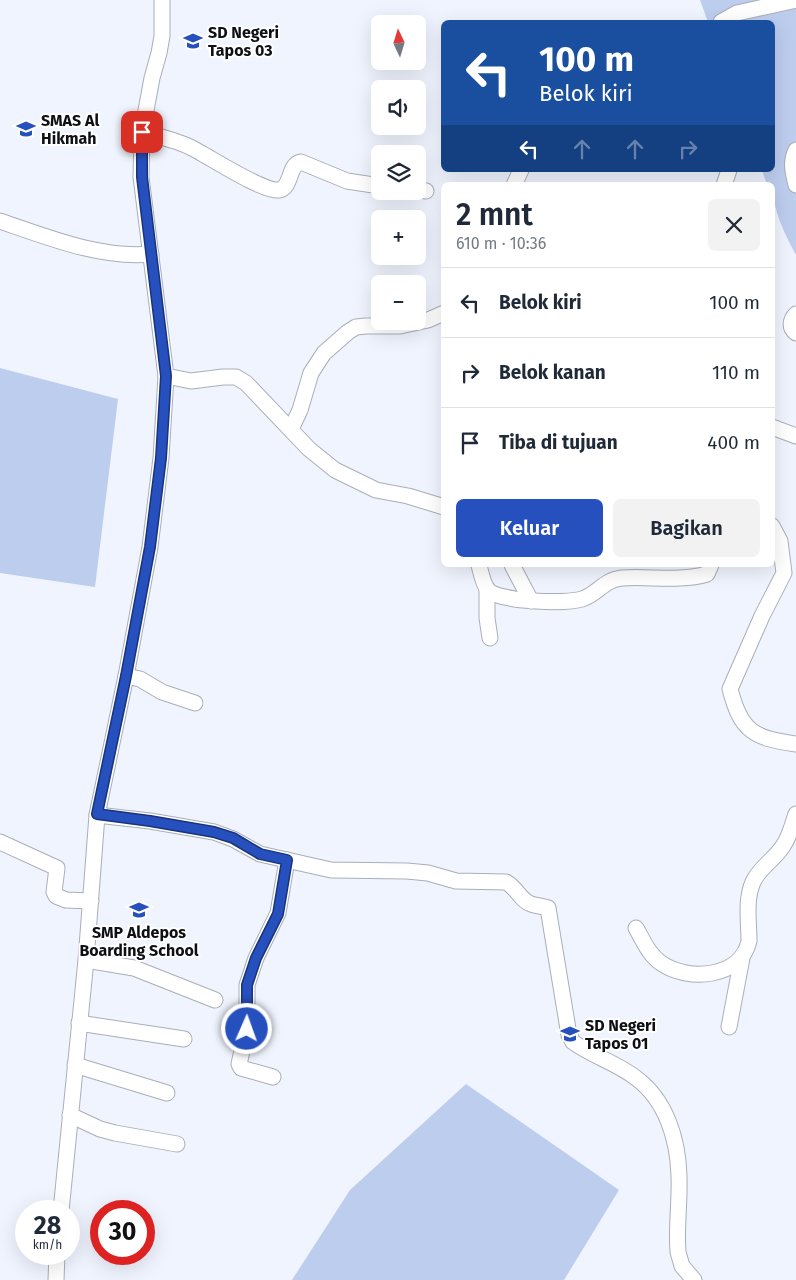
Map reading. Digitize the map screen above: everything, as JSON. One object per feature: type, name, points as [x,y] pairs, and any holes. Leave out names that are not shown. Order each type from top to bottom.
[{"type":"street","points":[[62,1200],[86,960],[97,814],[126,676],[150,547],[161,458],[166,376],[142,177],[142,132],[162,36],[162,0]]},
{"type":"street","points":[[725,20],[737,13],[796,0]]},
{"type":"street","points":[[142,132],[191,148],[253,182],[273,190],[281,190],[285,187],[295,165],[301,162],[347,181],[371,185]]},
{"type":"street","points":[[796,150],[792,164],[796,185]]},
{"type":"street","points":[[0,221],[31,232],[118,255],[151,254]]},
{"type":"street","points":[[291,429],[300,410],[311,373],[324,353],[348,332],[356,327],[400,326],[428,320],[441,314]]},
{"type":"street","points":[[796,314],[791,322],[791,327],[796,333]]},
{"type":"street","points":[[166,376],[191,381],[236,377],[246,383],[309,449],[335,470],[376,490],[408,496],[441,506]]},
{"type":"street","points":[[775,428],[796,436]]},
{"type":"street","points":[[775,532],[780,541],[784,573],[762,616],[730,689],[738,714],[746,728],[758,736],[772,741],[796,744]]},
{"type":"street","points":[[480,567],[487,589],[487,618],[490,638]]},
{"type":"street","points":[[513,567],[531,601]]},
{"type":"street","points":[[487,589],[496,596],[531,601],[562,602],[581,600],[588,597],[609,581],[622,578],[699,576],[707,574],[710,567]]},
{"type":"street","points":[[126,676],[140,680],[162,692],[195,703]]},
{"type":"street","points":[[97,814],[214,832],[233,838],[260,854],[330,870],[428,872],[456,881],[506,882],[514,886],[529,904],[548,908],[569,1035],[573,1042],[635,1077],[650,1089],[661,1105],[668,1122],[678,1162],[678,1252],[682,1266],[694,1280]]},
{"type":"street","points":[[729,1027],[742,958],[748,948],[748,900],[753,882],[758,874],[783,848],[796,814]]},
{"type":"street","points":[[0,842],[57,868],[54,892],[56,896],[66,900],[91,901]]},
{"type":"street","points":[[273,1077],[241,1068],[240,1064],[247,1029],[247,985],[256,958],[278,914],[287,860]]},
{"type":"street","points":[[636,928],[653,956],[660,962],[681,972],[705,974],[717,972],[732,966],[742,958]]},
{"type":"street","points":[[86,960],[134,968],[215,1000]]},
{"type":"street","points":[[79,1023],[184,1039]]},
{"type":"street","points":[[75,1065],[167,1093]]},
{"type":"street","points":[[70,1114],[100,1129],[115,1134],[177,1144]]},
{"type":"street","points":[[56,1280],[57,1265]]},
{"type":"shaded area","points":[[700,0],[796,0],[796,255],[787,238],[775,206],[775,182],[766,182],[763,172],[775,172],[775,20],[707,20]]},
{"type":"shaded area","points":[[0,368],[118,399],[95,587],[0,573]]},
{"type":"shaded area","points":[[466,1084],[619,1190],[564,1280],[292,1280],[350,1190]]},
{"type":"place","name":"SD Negeri Tapos 03","points":[[193,41]]},
{"type":"place","name":"SMAS Al Hikmah","points":[[26,129]]},
{"type":"place","name":"SMP Aldepos Boarding School","points":[[139,910]]},
{"type":"place","name":"SD Negeri Tapos 01","points":[[570,1034]]},
{"type":"route","points":[[142,132],[142,177],[166,376],[161,458],[150,547],[126,676],[97,814],[214,832],[233,838],[260,854],[287,860],[278,914],[256,958],[247,985],[247,1029]]}]
